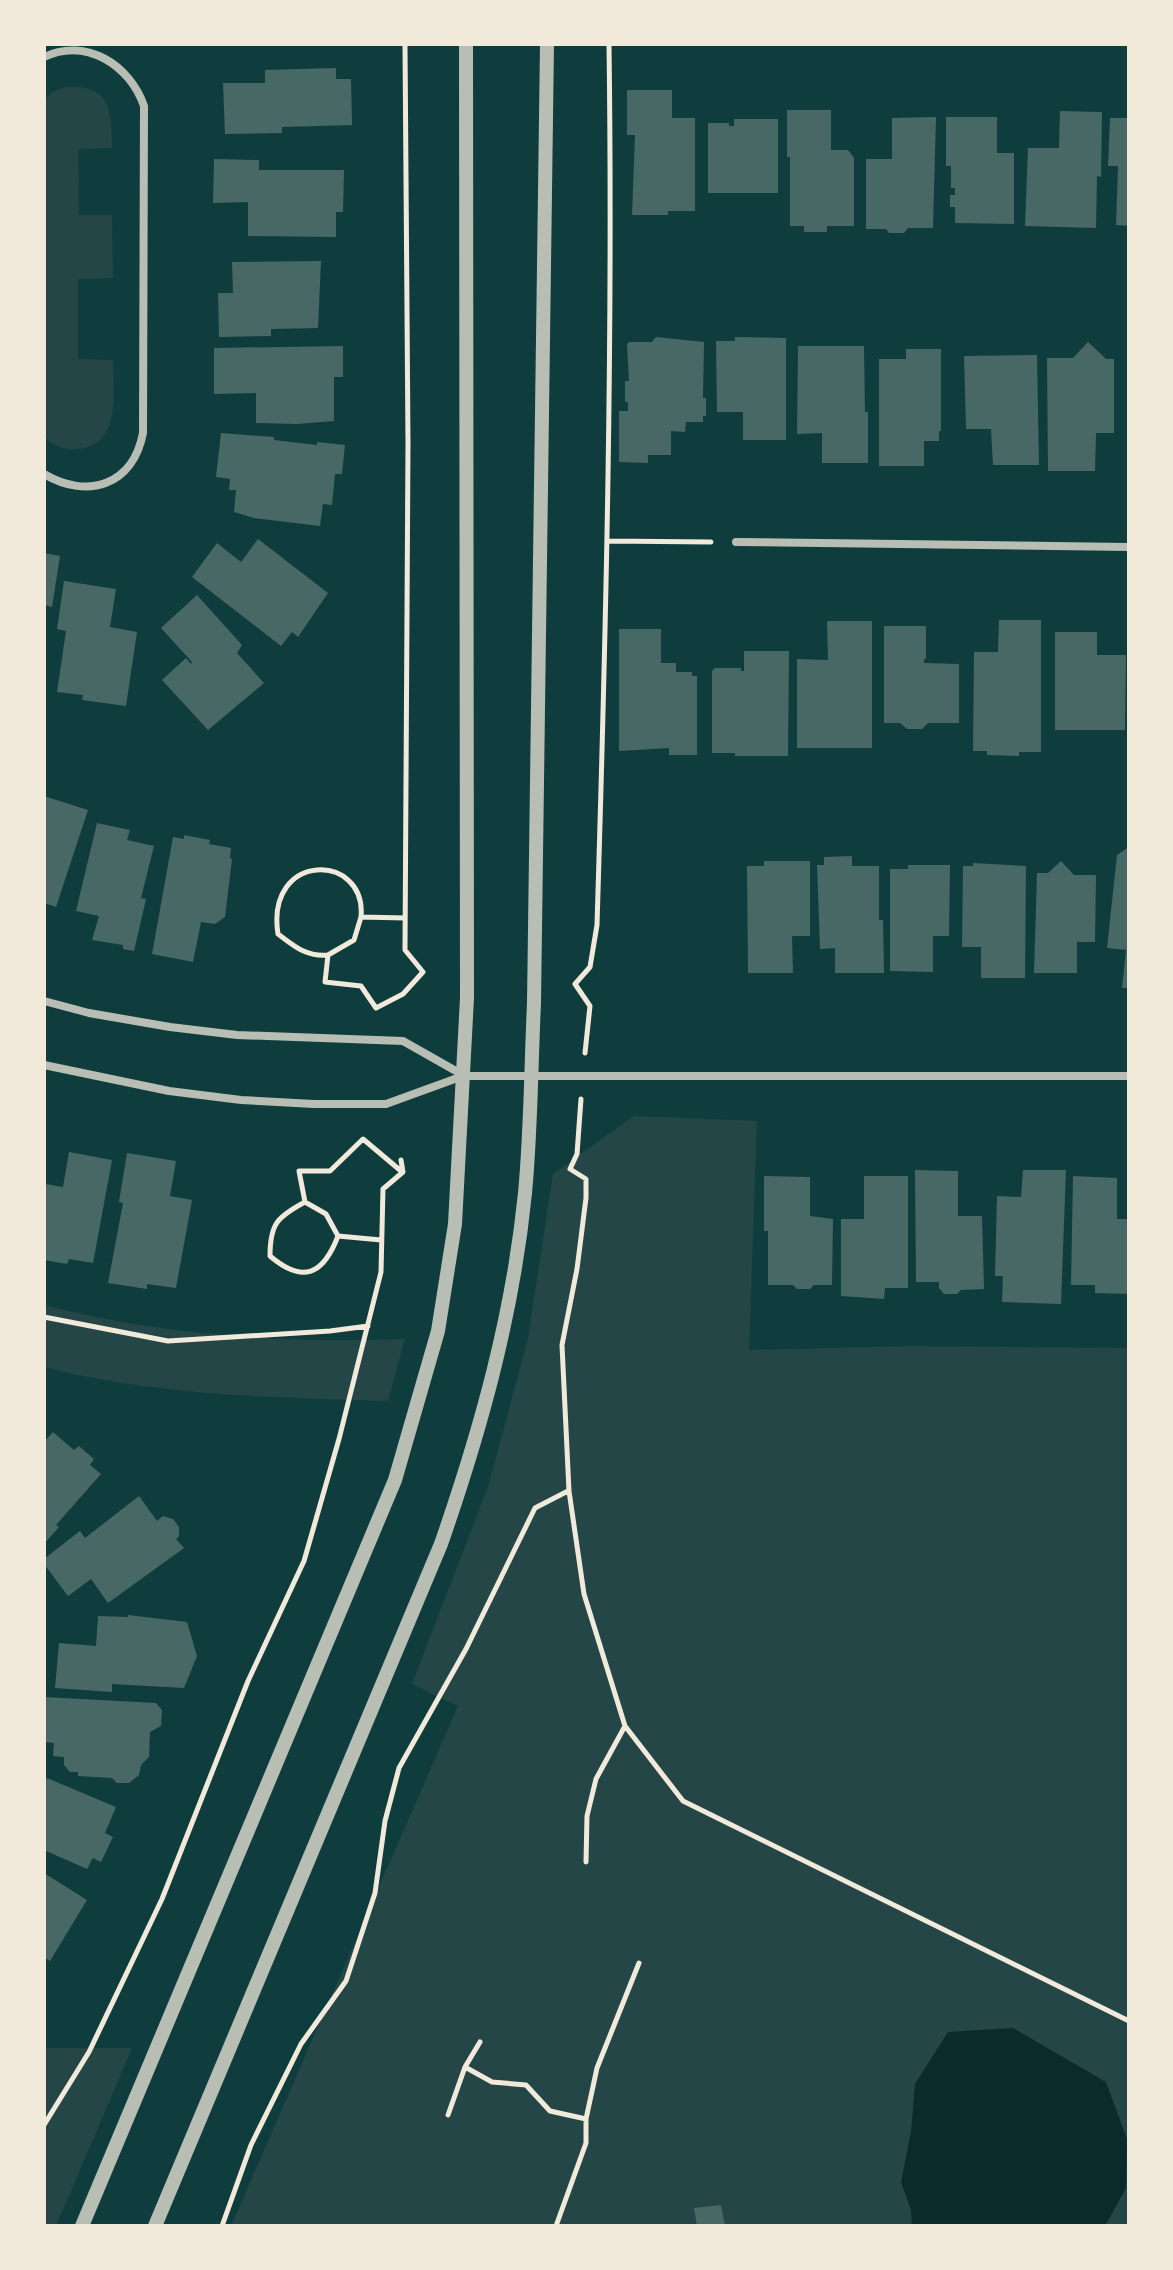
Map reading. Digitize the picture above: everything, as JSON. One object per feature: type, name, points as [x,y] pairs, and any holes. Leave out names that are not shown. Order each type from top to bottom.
[{"type":"street","points":[[82,2226],[395,1480],[438,1331],[455,1224],[467,998],[466,44]]},
{"type":"street","points":[[155,2226],[441,1544],[470,1460],[494,1373],[512,1285],[525,1196],[531,1075],[547,44]]},
{"type":"street","points":[[44,57],[70,50],[88,52],[106,59],[132,80],[144,106],[141,447],[124,473],[94,487],[55,481],[44,474]]},
{"type":"street","points":[[736,542],[1129,547]]},
{"type":"street","points":[[44,1001],[89,1013],[210,1032],[305,1039],[403,1041],[463,1076]]},
{"type":"street","points":[[44,1065],[169,1091],[241,1100],[314,1104],[386,1104],[463,1076],[1129,1076]]},
{"type":"path","points":[[328,955],[325,982],[361,986],[376,1008],[403,994],[423,972],[405,950],[408,444],[405,44]]},
{"type":"path","points":[[590,1006],[575,984],[590,967],[597,925],[612,264],[609,44]]},
{"type":"path","points":[[608,541],[736,542]]},
{"type":"path","points":[[312,871],[328,871],[350,881],[360,895],[361,917],[354,940],[328,955],[318,956],[298,950],[278,934],[276,911],[288,883],[312,871]]},
{"type":"path","points":[[361,917],[405,918]]},
{"type":"path","points":[[305,1202],[285,1212],[270,1233],[270,1256],[288,1272],[309,1272],[330,1259],[338,1236],[326,1214],[305,1202],[299,1171],[330,1171],[363,1139],[403,1172]]},
{"type":"path","points":[[577,1154],[570,1169],[586,1179],[586,1198],[577,1269],[562,1345],[569,1491],[584,1594],[625,1726],[683,1801],[1129,2021]]},
{"type":"path","points":[[401,1160],[403,1172]]},
{"type":"path","points":[[44,2125],[89,2052],[162,1899],[248,1681],[304,1561],[381,1272],[383,1189],[403,1172]]},
{"type":"path","points":[[338,1236],[381,1240]]},
{"type":"path","points":[[44,1317],[168,1341],[368,1326]]},
{"type":"path","points":[[222,2226],[251,2145],[301,2044],[346,1981],[375,1893],[385,1821],[399,1768],[466,1649],[535,1508],[569,1491]]},
{"type":"path","points":[[586,1862],[587,1816],[596,1779],[625,1726]]},
{"type":"path","points":[[556,2226],[586,2143],[586,2119],[597,2068],[639,1963]]},
{"type":"path","points":[[448,2115],[465,2067],[480,2042]]},
{"type":"path","points":[[465,2067],[492,2082],[526,2085],[550,2111],[586,2119]]},
{"type":"shaded area","points":[[65,87],[80,87],[100,95],[109,112],[112,135],[112,148],[78,149],[79,215],[112,215],[113,278],[78,279],[78,359],[113,360],[114,401],[112,415],[102,438],[78,449],[59,447],[44,436],[44,100]]},
{"type":"shaded area","points":[[634,1116],[757,1121],[749,1350],[911,1346],[1129,1348],[1129,2226],[231,2226],[458,1706],[412,1684],[488,1487],[528,1338],[553,1174]]},
{"type":"shaded area","points":[[44,1305],[133,1324],[223,1335],[314,1340],[405,1339],[388,1401],[172,1389],[86,1377],[44,1367]]},
{"type":"shaded area","points":[[1013,2028],[1106,2082],[1127,2139],[1126,2188],[1105,2226],[912,2226],[911,2210],[901,2182],[911,2132],[915,2084],[948,2032]]},
{"type":"shaded area","points":[[44,2048],[132,2048],[56,2226],[44,2226]]},
{"type":"building","points":[[336,68],[336,79],[351,79],[352,125],[282,127],[282,133],[225,134],[223,83],[265,83],[265,70]]},
{"type":"building","points":[[627,90],[672,90],[672,118],[695,118],[695,211],[632,215],[635,135],[627,135]]},
{"type":"building","points":[[787,110],[831,110],[831,150],[848,150],[854,158],[854,226],[827,226],[827,232],[804,232],[804,226],[790,226]]},
{"type":"building","points":[[1060,111],[1102,112],[1096,228],[1025,226],[1028,148],[1059,148]]},
{"type":"building","points":[[936,117],[933,228],[908,228],[904,233],[866,229],[866,159],[892,159],[892,118]]},
{"type":"building","points":[[946,117],[997,117],[997,153],[1014,153],[1014,224],[955,223],[955,207],[950,207],[950,195],[955,195],[955,188],[951,188],[951,166],[946,166]]},
{"type":"building","points":[[1110,118],[1129,118],[1129,226],[1116,225],[1118,166],[1108,166]]},
{"type":"building","points":[[734,119],[778,119],[778,193],[708,193],[708,123],[729,123],[729,126],[734,126]]},
{"type":"building","points":[[214,159],[259,160],[259,170],[344,170],[343,212],[336,212],[336,237],[248,236],[248,202],[213,203]]},
{"type":"building","points":[[321,261],[318,328],[271,329],[271,336],[219,337],[218,293],[233,293],[232,262]]},
{"type":"building","points":[[656,337],[704,342],[703,398],[706,398],[706,416],[703,416],[703,422],[686,422],[685,432],[671,431],[671,455],[648,455],[648,463],[619,462],[619,411],[628,411],[628,402],[625,402],[625,381],[629,381],[627,345],[629,342],[652,342]]},
{"type":"building","points":[[735,337],[786,338],[786,440],[743,440],[743,412],[717,412],[716,341],[735,341]]},
{"type":"building","points":[[1088,342],[1106,359],[1114,359],[1114,433],[1096,433],[1095,471],[1048,471],[1047,358],[1073,358]]},
{"type":"building","points":[[343,346],[343,377],[334,377],[334,421],[256,423],[256,393],[214,394],[214,348]]},
{"type":"building","points":[[798,346],[864,346],[868,463],[822,463],[822,433],[797,434]]},
{"type":"building","points":[[906,349],[941,349],[939,441],[924,441],[924,466],[879,466],[879,359],[906,359]]},
{"type":"building","points":[[1037,355],[1039,465],[993,465],[991,429],[966,429],[964,356]]},
{"type":"building","points":[[221,433],[274,437],[274,440],[317,445],[317,442],[345,445],[342,474],[335,474],[332,505],[323,504],[320,526],[254,518],[234,512],[236,490],[229,490],[230,479],[216,477]]},
{"type":"building","points":[[258,539],[328,593],[298,637],[292,632],[281,646],[192,577],[217,543],[241,562]]},
{"type":"building","points":[[44,553],[60,556],[52,607],[44,605]]},
{"type":"building","points":[[64,581],[116,589],[110,627],[137,632],[126,706],[82,700],[83,695],[57,692],[66,631],[57,629]]},
{"type":"building","points":[[197,595],[242,645],[237,653],[264,683],[208,730],[162,680],[186,658],[192,662],[161,628]]},
{"type":"building","points":[[999,620],[1041,620],[1041,752],[1019,752],[1019,756],[987,755],[987,751],[973,751],[974,652],[998,652]]},
{"type":"building","points":[[827,621],[872,621],[872,748],[797,748],[797,659],[828,660]]},
{"type":"building","points":[[884,626],[926,626],[924,663],[959,664],[959,723],[928,723],[922,729],[907,729],[900,723],[884,723]]},
{"type":"building","points":[[619,629],[661,629],[661,663],[676,663],[676,672],[692,672],[692,676],[697,676],[697,755],[669,755],[669,748],[619,751]]},
{"type":"building","points":[[1055,632],[1097,632],[1097,655],[1126,655],[1125,730],[1055,730]]},
{"type":"building","points":[[744,651],[789,651],[788,756],[712,753],[712,671],[715,668],[741,668],[744,671]]},
{"type":"building","points":[[44,796],[88,810],[56,907],[44,903]]},
{"type":"building","points":[[97,823],[130,830],[127,840],[154,846],[141,898],[146,899],[134,951],[123,949],[123,945],[92,940],[99,916],[76,911]]},
{"type":"building","points":[[184,835],[231,848],[232,859],[225,917],[215,924],[201,922],[193,962],[152,954],[173,837],[184,839]]},
{"type":"building","points":[[1129,847],[1129,988],[1122,988],[1126,950],[1107,948],[1117,855]]},
{"type":"building","points":[[852,856],[852,866],[879,866],[879,920],[883,920],[884,973],[835,973],[835,948],[820,949],[817,865],[824,865],[824,857]]},
{"type":"building","points":[[764,861],[810,861],[810,936],[792,936],[793,973],[748,973],[747,866],[764,866]]},
{"type":"building","points":[[1061,861],[1074,875],[1096,875],[1095,942],[1077,942],[1077,973],[1034,973],[1037,873],[1048,873]]},
{"type":"building","points":[[973,863],[1026,866],[1025,978],[981,978],[981,947],[962,947],[963,866],[973,866]]},
{"type":"building","points":[[908,865],[950,865],[949,936],[933,936],[933,972],[890,971],[890,869],[908,869]]},
{"type":"building","points":[[69,1152],[112,1160],[93,1263],[69,1259],[67,1264],[44,1260],[46,1184],[63,1187]]},
{"type":"building","points":[[127,1153],[176,1161],[170,1196],[192,1200],[176,1288],[147,1284],[147,1289],[108,1283],[123,1203],[119,1202]]},
{"type":"building","points":[[915,1170],[958,1171],[958,1216],[982,1216],[984,1289],[944,1294],[939,1282],[916,1282]]},
{"type":"building","points":[[1023,1170],[1066,1170],[1061,1304],[1002,1302],[1003,1276],[995,1276],[997,1196],[1021,1197]]},
{"type":"building","points":[[764,1176],[810,1177],[810,1216],[833,1219],[832,1285],[797,1289],[793,1285],[768,1285]]},
{"type":"building","points":[[864,1176],[908,1176],[908,1288],[885,1288],[884,1299],[841,1296],[841,1219],[864,1219]]},
{"type":"building","points":[[1073,1176],[1117,1178],[1117,1219],[1129,1219],[1129,1294],[1095,1293],[1095,1285],[1071,1285]]},
{"type":"building","points":[[53,1432],[74,1450],[79,1446],[94,1459],[90,1465],[101,1474],[56,1525],[59,1527],[44,1544],[44,1442]]},
{"type":"building","points":[[139,1496],[157,1521],[163,1516],[173,1519],[179,1527],[176,1539],[184,1548],[108,1603],[91,1579],[68,1596],[44,1564],[44,1559],[80,1531],[85,1538]]},
{"type":"building","points":[[128,1615],[187,1622],[197,1656],[184,1688],[112,1684],[112,1692],[55,1688],[59,1643],[96,1646],[98,1616]]},
{"type":"building","points":[[44,1697],[156,1703],[162,1710],[161,1726],[150,1732],[149,1757],[141,1765],[139,1775],[129,1783],[117,1783],[112,1778],[78,1776],[78,1772],[70,1772],[64,1765],[64,1757],[53,1756],[54,1743],[44,1742]]},
{"type":"building","points":[[47,1778],[116,1807],[105,1833],[113,1837],[101,1862],[93,1858],[87,1869],[44,1850],[44,1786]]},
{"type":"building","points":[[44,1873],[87,1900],[50,1961],[44,1957]]},
{"type":"building","points":[[721,2205],[725,2226],[697,2226],[694,2208]]}]
